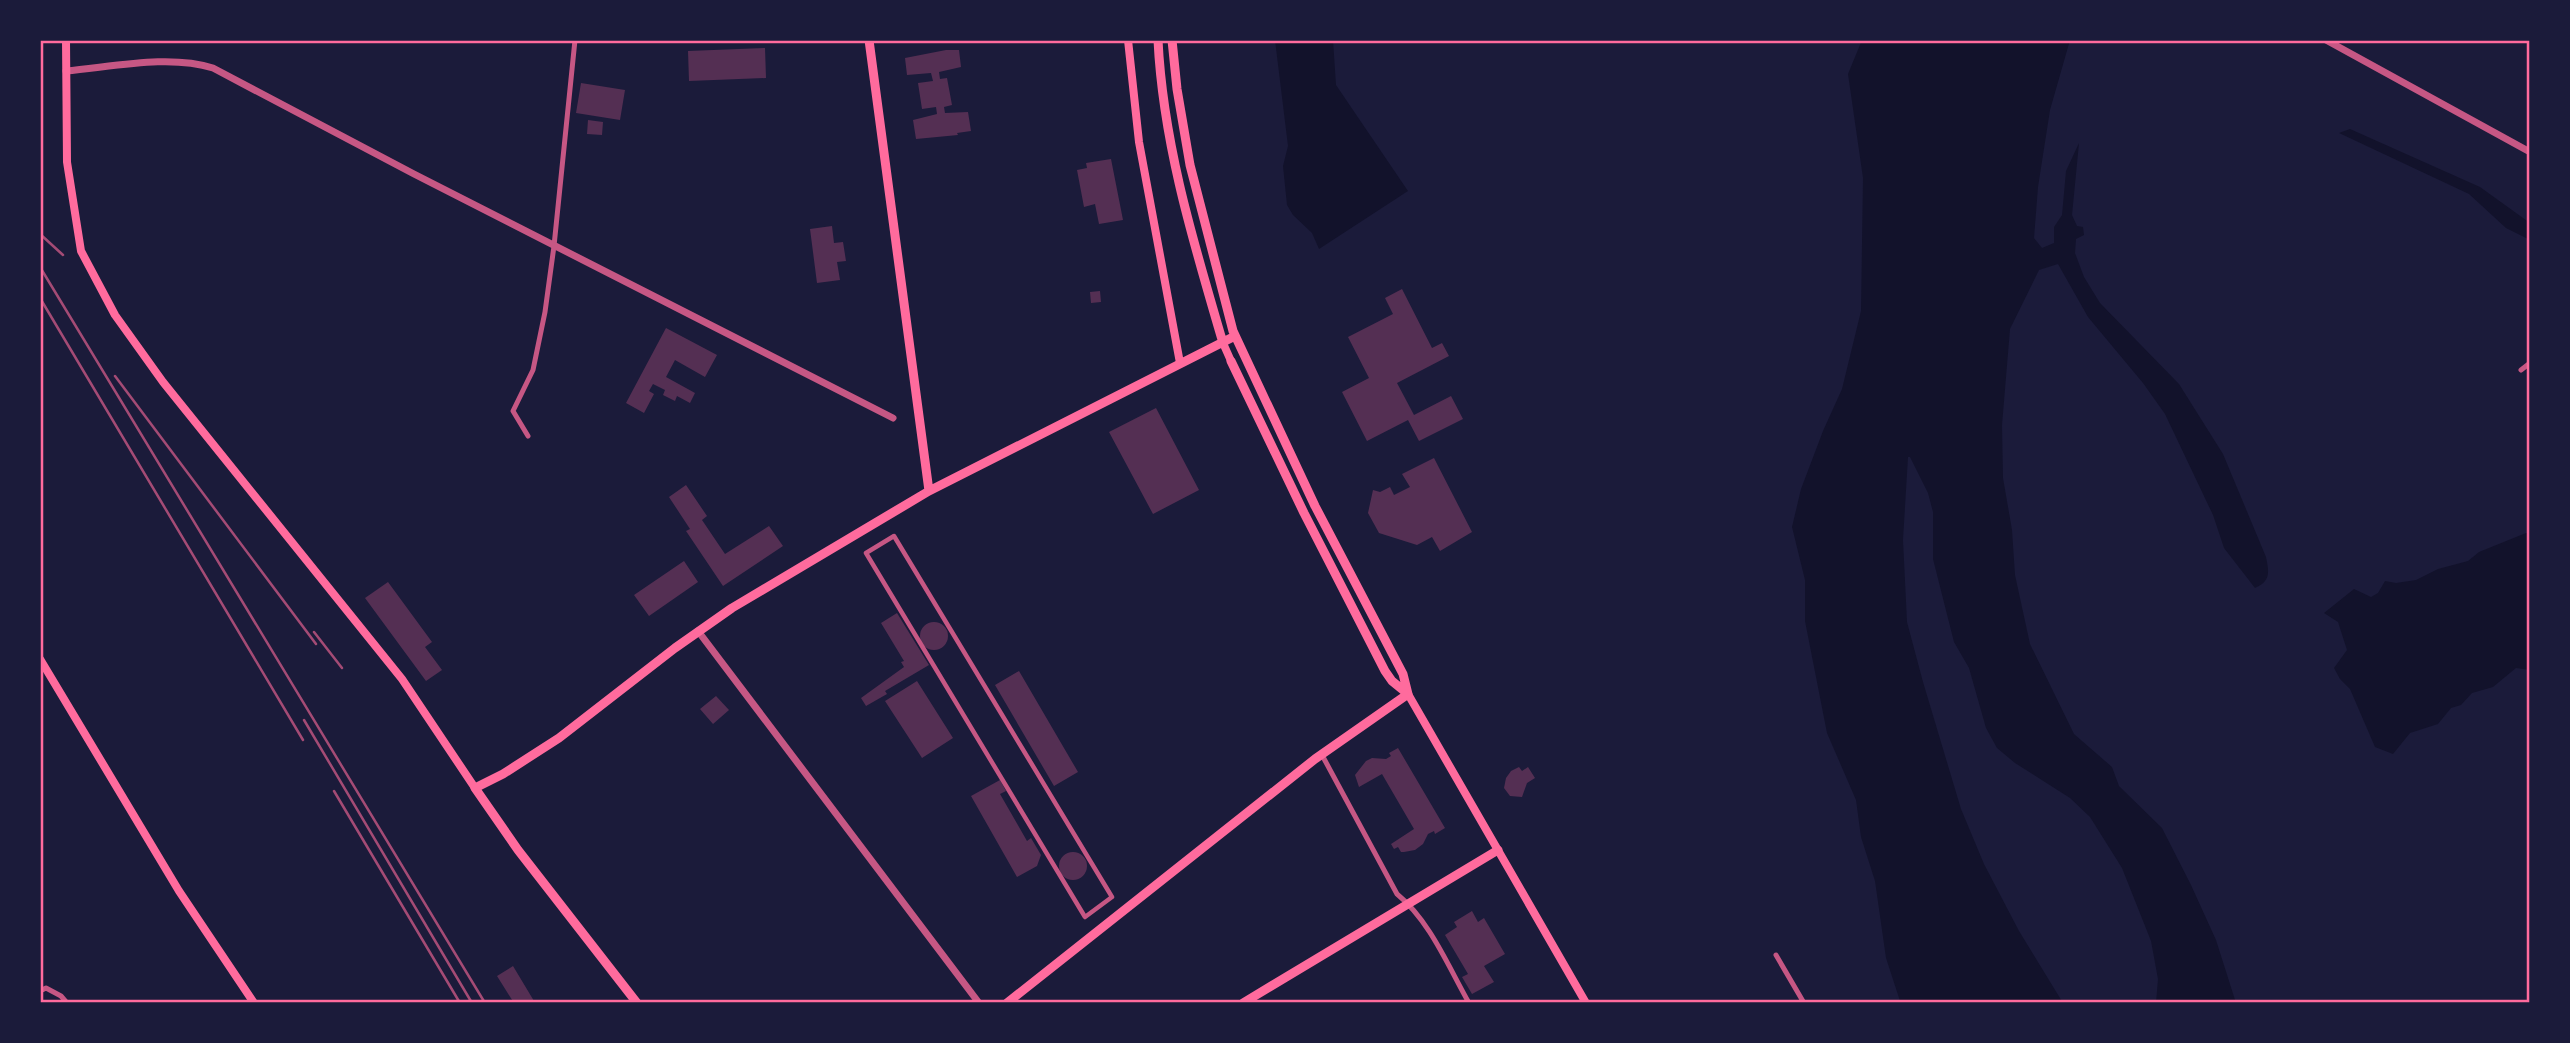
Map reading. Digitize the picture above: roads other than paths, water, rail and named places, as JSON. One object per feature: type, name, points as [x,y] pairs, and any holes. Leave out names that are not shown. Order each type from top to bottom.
[{"type":"main road","points":[[66,40],[68,162],[81,251],[115,315],[163,382],[402,678],[518,850],[637,1003]]},
{"type":"main road","points":[[869,40],[929,491]]},
{"type":"main road","points":[[1128,40],[1139,142],[1180,363]]},
{"type":"main road","points":[[1158,40],[1162,92],[1175,167],[1223,343],[1304,513],[1385,671],[1392,681],[1408,694]]},
{"type":"main road","points":[[1172,40],[1190,165],[1213,261],[1235,336],[1315,506],[1403,674],[1408,694],[1586,1003]]},
{"type":"main road","points":[[475,788],[503,774],[559,737],[698,631],[929,491],[995,460],[1235,336]]},
{"type":"main road","points":[[40,659],[179,891],[254,1003]]},
{"type":"main road","points":[[1007,1003],[1322,755],[1408,694]]},
{"type":"main road","points":[[1243,1003],[1498,850]]},
{"type":"street","points":[[528,436],[513,411],[533,370],[554,246],[575,40]]},
{"type":"street","points":[[2326,40],[2530,152]]},
{"type":"street","points":[[66,71],[174,61],[196,62],[213,68],[892,418]]},
{"type":"street","points":[[2521,370],[2530,363]]},
{"type":"street","points":[[894,536],[1112,897],[1085,917],[866,552],[894,536]]},
{"type":"street","points":[[698,631],[979,1003]]},
{"type":"street","points":[[1322,755],[1397,894],[1428,929],[1469,1003]]},
{"type":"street","points":[[1776,955],[1804,1003]]},
{"type":"street","points":[[40,991],[46,988],[61,996],[67,1003]]},
{"type":"railway","points":[[40,234],[63,255]]},
{"type":"railway","points":[[40,267],[485,1003]]},
{"type":"railway","points":[[40,298],[303,740]]},
{"type":"railway","points":[[115,376],[316,644]]},
{"type":"railway","points":[[314,632],[342,668]]},
{"type":"railway","points":[[304,720],[472,1003]]},
{"type":"railway","points":[[334,791],[460,1003]]}]
